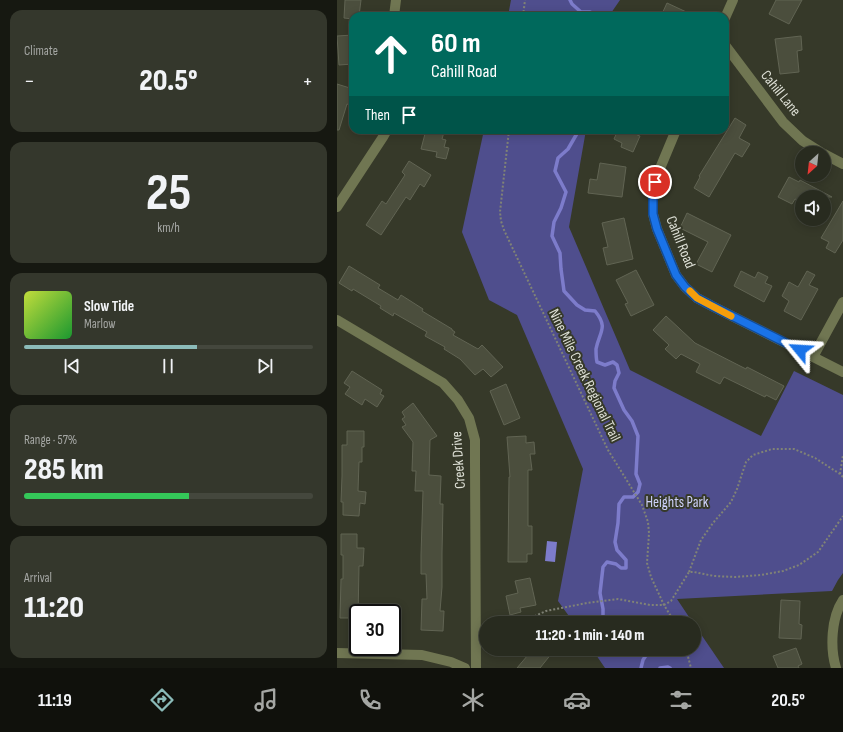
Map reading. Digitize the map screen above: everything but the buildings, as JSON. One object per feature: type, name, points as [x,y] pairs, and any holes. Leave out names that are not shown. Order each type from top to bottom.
[{"type":"street","points":[[394,12],[396,0]]},
{"type":"street","points":[[728,12],[733,0]]},
{"type":"street","name":"Cahill Lane","points":[[729,50],[783,122],[803,141],[811,146]]},
{"type":"street","points":[[337,206],[385,134]]},
{"type":"street","name":"Cahill Road","points":[[675,134],[655,182],[653,214],[657,229],[676,275],[685,287],[697,298],[843,372]]},
{"type":"street","name":"Cahill Lane","points":[[831,158],[843,164]]},
{"type":"street","points":[[813,357],[843,302]]},
{"type":"street","name":"Creek Drive","points":[[337,320],[443,383],[458,400],[469,418],[475,440],[475,668]]},
{"type":"street","points":[[836,668],[831,645],[834,624],[843,600]]},
{"type":"street","points":[[337,653],[422,655],[451,662],[465,668]]},
{"type":"path","points":[[524,12],[525,0]]},
{"type":"path","name":"Nine Mile Creek Regional Trail","points":[[509,134],[500,212],[502,226],[608,450],[642,505],[648,522],[649,533],[647,563],[659,594],[671,616]]},
{"type":"path","points":[[535,616],[546,611],[618,599],[650,605],[664,605],[671,601],[689,572],[701,540],[731,502],[746,462],[753,455],[772,449],[794,449],[815,458],[840,474],[843,478]]},
{"type":"path","points":[[840,474],[843,455]]},
{"type":"path","points":[[689,572],[714,576],[735,577],[783,571],[799,565],[818,552],[843,516]]},
{"type":"path","points":[[688,656],[691,668]]},
{"type":"green space","points":[[511,0],[620,0],[612,12],[509,12]]},
{"type":"green space","name":"Heights Park","points":[[483,134],[585,134],[569,227],[630,370],[761,436],[794,371],[843,395],[843,573],[832,591],[677,599],[688,616],[569,616],[558,601],[583,469],[517,315],[489,300],[462,232]]},
{"type":"green space","points":[[701,634],[724,668],[605,668],[597,656],[701,656]]},
{"type":"shaded area","points":[[547,541],[557,542],[555,562],[545,561]]},
{"type":"waterway","points":[[570,0],[572,4],[581,12]]},
{"type":"waterway","points":[[581,12],[590,12]]},
{"type":"waterway","points":[[577,134],[568,149],[558,158],[555,171],[566,192],[561,208],[554,222],[552,236],[560,253],[564,291],[577,305],[585,310],[595,311],[599,317],[602,330],[596,349],[597,362],[605,365],[613,362],[617,365],[619,373],[615,381],[614,388],[624,410],[632,421],[638,436],[636,474],[640,484],[638,492],[633,497],[624,497],[619,504],[615,542],[617,550],[626,560],[626,568],[621,568],[616,564],[607,562],[603,567],[600,593],[603,616]]},
{"type":"waterway","points":[[641,668],[646,656]]},
{"type":"waterway","points":[[660,668],[670,668]]},
{"type":"slow traffic","points":[[690,291],[697,298],[731,316]]},
{"type":"route","points":[[655,182],[653,214],[657,229],[676,275],[685,287],[697,298],[800,350]]}]
